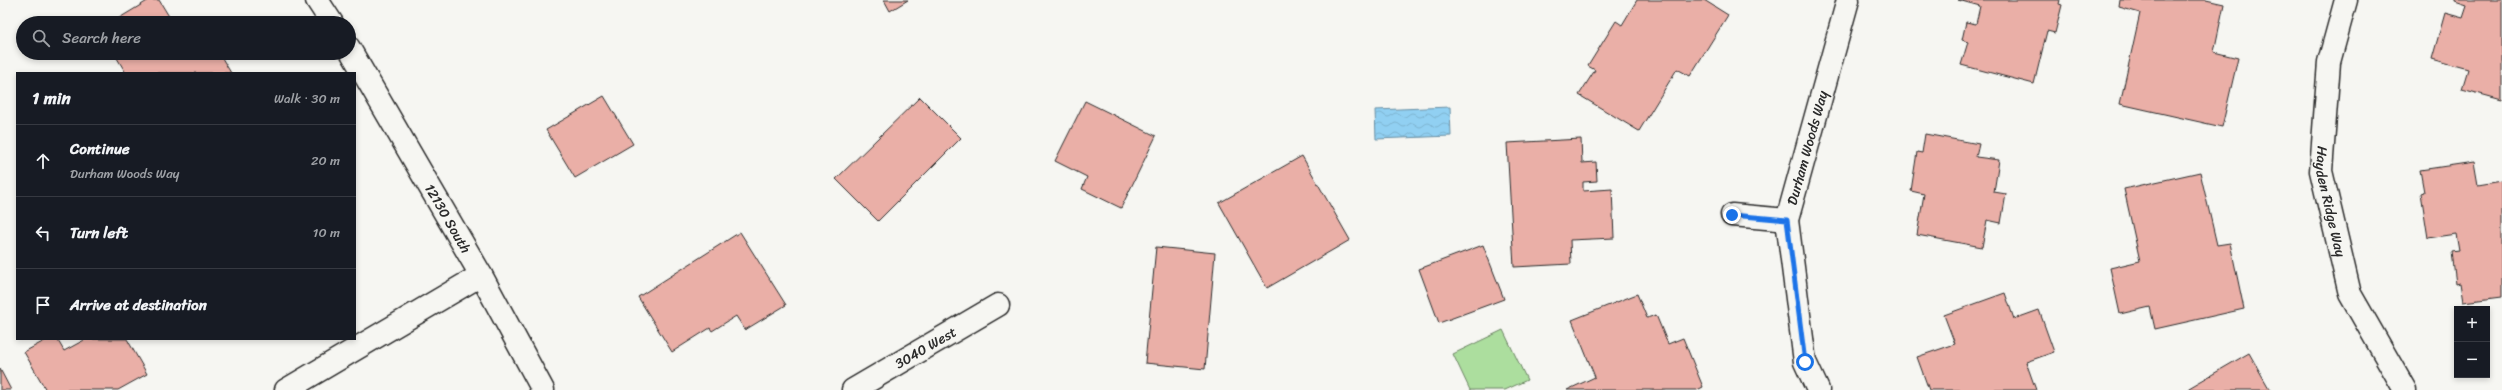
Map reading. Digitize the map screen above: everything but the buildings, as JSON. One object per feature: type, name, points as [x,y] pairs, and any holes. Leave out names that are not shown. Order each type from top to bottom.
[{"type":"street","points":[[317,0],[327,16]]},
{"type":"street","name":"Durham Woods Way","points":[[1818,390],[1805,362],[1787,220],[1848,0]]},
{"type":"street","name":"Hayden Ridge Way","points":[[2346,0],[2329,62],[2321,171],[2350,294],[2405,390]]},
{"type":"street","name":"12130 South","points":[[356,60],[481,275],[544,390]]},
{"type":"street","points":[[1732,215],[1787,220]]},
{"type":"street","points":[[286,390],[481,275]]},
{"type":"street","name":"3040 West","points":[[853,390],[998,305]]},
{"type":"green space","points":[[1503,330],[1527,380],[1505,390],[1470,390],[1453,354]]},
{"type":"water","points":[[1450,107],[1451,136],[1376,139],[1375,110]]},
{"type":"route","points":[[1732,215],[1787,220],[1805,362]]}]
